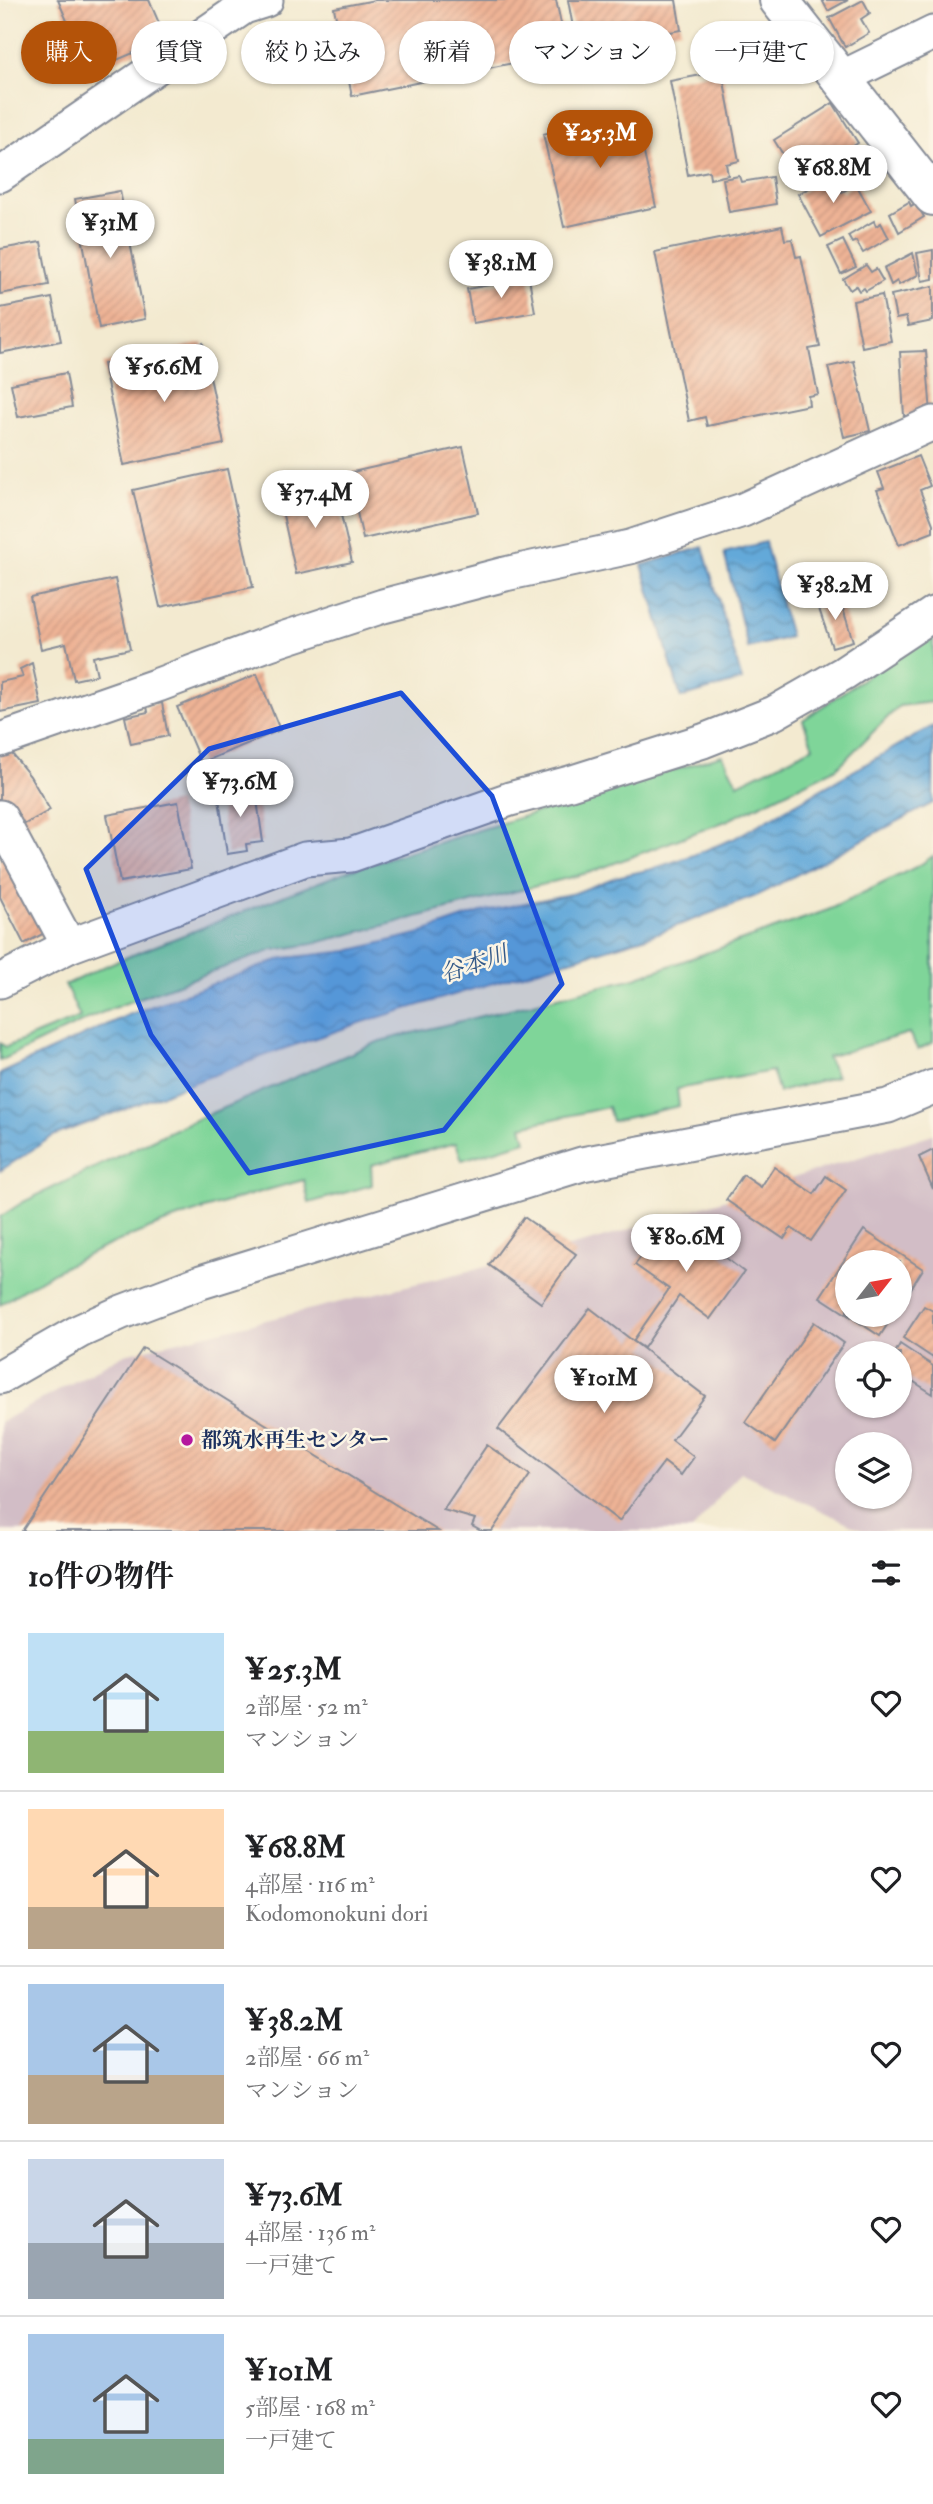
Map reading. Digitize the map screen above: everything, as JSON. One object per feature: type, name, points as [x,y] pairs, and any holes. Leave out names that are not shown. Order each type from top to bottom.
[{"type":"main road","points":[[779,0],[933,196]]},
{"type":"street","points":[[0,175],[251,3]]},
{"type":"street","points":[[839,79],[933,33]]},
{"type":"street","points":[[0,740],[270,643],[383,606],[505,574],[630,547],[743,510],[933,423]]},
{"type":"street","points":[[0,981],[69,946],[305,859],[351,855],[510,799],[703,741],[763,718],[844,674],[933,614]]},
{"type":"street","points":[[0,817],[69,946]]},
{"type":"street","points":[[0,1377],[80,1331],[201,1282],[582,1164],[888,1106],[933,1087]]},
{"type":"highlighted area","points":[[401,693],[492,796],[562,984],[444,1130],[249,1173],[151,1035],[86,869],[209,749]]},
{"type":"shaded area","points":[[933,1134],[933,1531],[865,1531],[740,1472],[692,1531],[0,1531],[0,1422],[125,1354],[593,1241]]},
{"type":"green space","points":[[933,630],[933,702],[899,706],[837,768],[726,821],[591,872],[312,944],[273,950],[96,1015],[0,1061],[0,1043],[6,1047],[80,1017],[65,985],[112,963],[350,870],[722,755],[738,784],[813,747],[803,720]]},
{"type":"green space","points":[[933,856],[933,1042],[918,1050],[909,1033],[827,1057],[837,1076],[779,1092],[772,1071],[677,1089],[679,1106],[612,1121],[608,1107],[522,1126],[526,1141],[462,1160],[456,1143],[371,1165],[372,1185],[309,1203],[304,1180],[264,1191],[185,1216],[108,1246],[71,1263],[0,1305],[0,1217],[23,1202],[181,1126],[380,1041],[635,978],[828,910]]},
{"type":"water","points":[[765,542],[790,637],[748,648],[724,553]]},
{"type":"water","points":[[703,547],[742,680],[681,698],[642,565]]},
{"type":"water","name":"谷本川","points":[[933,726],[933,803],[756,896],[647,937],[363,1022],[277,1051],[53,1136],[0,1171],[0,1074],[128,1015],[284,958],[348,951],[417,934],[481,912],[575,893],[616,877],[691,856],[733,839]]},
{"type":"building","points":[[58,0],[149,0],[158,21],[131,21],[131,54],[117,60],[117,21],[67,21]]},
{"type":"building","points":[[375,0],[556,0],[560,21],[509,21],[509,64],[495,67],[495,21],[399,21],[399,84],[411,84],[352,96],[350,84],[385,84],[385,21],[337,21],[334,8]]},
{"type":"building","points":[[568,0],[676,0],[681,30],[676,31],[676,21],[572,21]]},
{"type":"building","points":[[822,0],[848,0],[828,11]]},
{"type":"building","points":[[863,0],[870,13],[861,19],[869,33],[845,47],[834,27],[834,21],[829,18]]},
{"type":"building","points":[[690,77],[690,84],[724,84],[739,161],[726,164],[728,175],[710,179],[709,171],[688,175],[671,84],[676,84],[676,80]]},
{"type":"building","points":[[833,103],[858,143],[799,180],[774,140]]},
{"type":"building","points":[[635,113],[656,207],[564,227],[543,134]]},
{"type":"building","points":[[833,175],[842,192],[856,184],[871,211],[821,237],[798,194]]},
{"type":"building","points":[[739,176],[741,182],[772,177],[776,204],[729,212],[723,179]]},
{"type":"building","points":[[120,191],[145,319],[99,328],[75,199]]},
{"type":"building","points":[[909,202],[911,206],[916,203],[924,217],[899,232],[890,213]]},
{"type":"building","points":[[874,221],[876,226],[881,223],[889,238],[863,253],[856,241],[852,243],[848,236]]},
{"type":"building","points":[[782,226],[785,240],[792,239],[796,257],[801,256],[820,347],[809,349],[818,394],[808,396],[809,405],[707,426],[705,417],[689,421],[655,252]]},
{"type":"building","points":[[843,240],[856,267],[841,274],[828,247]]},
{"type":"building","points":[[41,242],[49,285],[0,294],[0,249]]},
{"type":"building","points":[[933,250],[933,279],[922,281],[917,253]]},
{"type":"building","points":[[913,253],[918,275],[899,285],[897,281],[891,285],[884,268]]},
{"type":"building","points":[[866,265],[871,272],[876,269],[883,281],[866,291],[864,288],[859,291],[856,286],[850,290],[843,279]]},
{"type":"building","points":[[529,278],[535,312],[473,323],[467,289]]},
{"type":"building","points":[[933,286],[933,321],[908,326],[906,317],[896,319],[891,295]]},
{"type":"building","points":[[882,295],[891,341],[862,347],[853,301]]},
{"type":"building","points":[[52,298],[61,341],[0,353],[0,308]]},
{"type":"building","points":[[203,343],[224,444],[124,465],[103,364]]},
{"type":"building","points":[[926,351],[931,414],[904,416],[900,352]]},
{"type":"building","points":[[854,361],[870,431],[844,437],[828,367]]},
{"type":"building","points":[[66,373],[72,407],[18,417],[11,384]]},
{"type":"building","points":[[463,447],[478,513],[363,539],[348,473]]},
{"type":"building","points":[[918,456],[930,486],[920,490],[933,524],[933,532],[899,545],[877,490],[884,488],[878,472]]},
{"type":"building","points":[[227,469],[253,587],[160,607],[133,490]]},
{"type":"building","points":[[334,485],[352,562],[296,574],[279,497]]},
{"type":"building","points":[[115,579],[130,649],[93,657],[97,675],[74,680],[66,643],[41,649],[30,597]]},
{"type":"building","points":[[839,596],[853,641],[832,647],[817,603]]},
{"type":"building","points":[[32,663],[41,704],[0,712],[0,682],[23,677],[20,669]]},
{"type":"building","points":[[257,674],[280,730],[201,763],[177,707]]},
{"type":"building","points":[[162,703],[168,736],[131,744],[125,717],[148,712],[147,706]]},
{"type":"building","points":[[4,744],[30,776],[50,810],[16,829],[0,799],[0,746]]},
{"type":"building","points":[[255,786],[263,842],[246,844],[247,851],[227,854],[218,792]]},
{"type":"building","points":[[178,802],[191,869],[120,882],[107,815]]},
{"type":"building","points":[[11,853],[50,930],[24,944],[0,897],[0,859]]},
{"type":"building","points":[[933,1150],[933,1189],[919,1157]]},
{"type":"building","points":[[774,1167],[814,1194],[826,1176],[846,1190],[811,1241],[791,1228],[784,1239],[726,1200],[743,1175],[761,1187]]},
{"type":"building","points":[[524,1217],[576,1254],[541,1303],[489,1265]]},
{"type":"building","points":[[667,1220],[693,1238],[699,1230],[722,1246],[718,1252],[744,1272],[710,1319],[679,1296],[644,1348],[633,1341],[669,1289],[635,1265]]},
{"type":"building","points":[[864,1230],[894,1250],[851,1250]]},
{"type":"building","points":[[912,1262],[923,1269],[912,1287]]},
{"type":"building","points":[[835,1274],[835,1307],[820,1297]]},
{"type":"building","points":[[924,1306],[933,1311],[933,1358],[912,1344],[912,1341],[903,1338]]},
{"type":"building","points":[[590,1308],[705,1396],[672,1440],[694,1457],[681,1475],[664,1462],[619,1521],[498,1429]]},
{"type":"building","points":[[814,1322],[841,1341],[835,1341],[835,1356],[775,1443],[745,1422]]},
{"type":"building","points":[[866,1327],[886,1327],[880,1336]]},
{"type":"building","name":"都筑水再生センター","points":[[143,1348],[438,1531],[22,1531]]},
{"type":"building","points":[[912,1352],[933,1366],[933,1394],[912,1381]]},
{"type":"building","points":[[487,1445],[530,1475],[492,1531],[481,1531],[472,1526],[475,1519],[443,1510]]},
{"type":"place","name":"都筑水再生センター","points":[[187,1440]]}]
